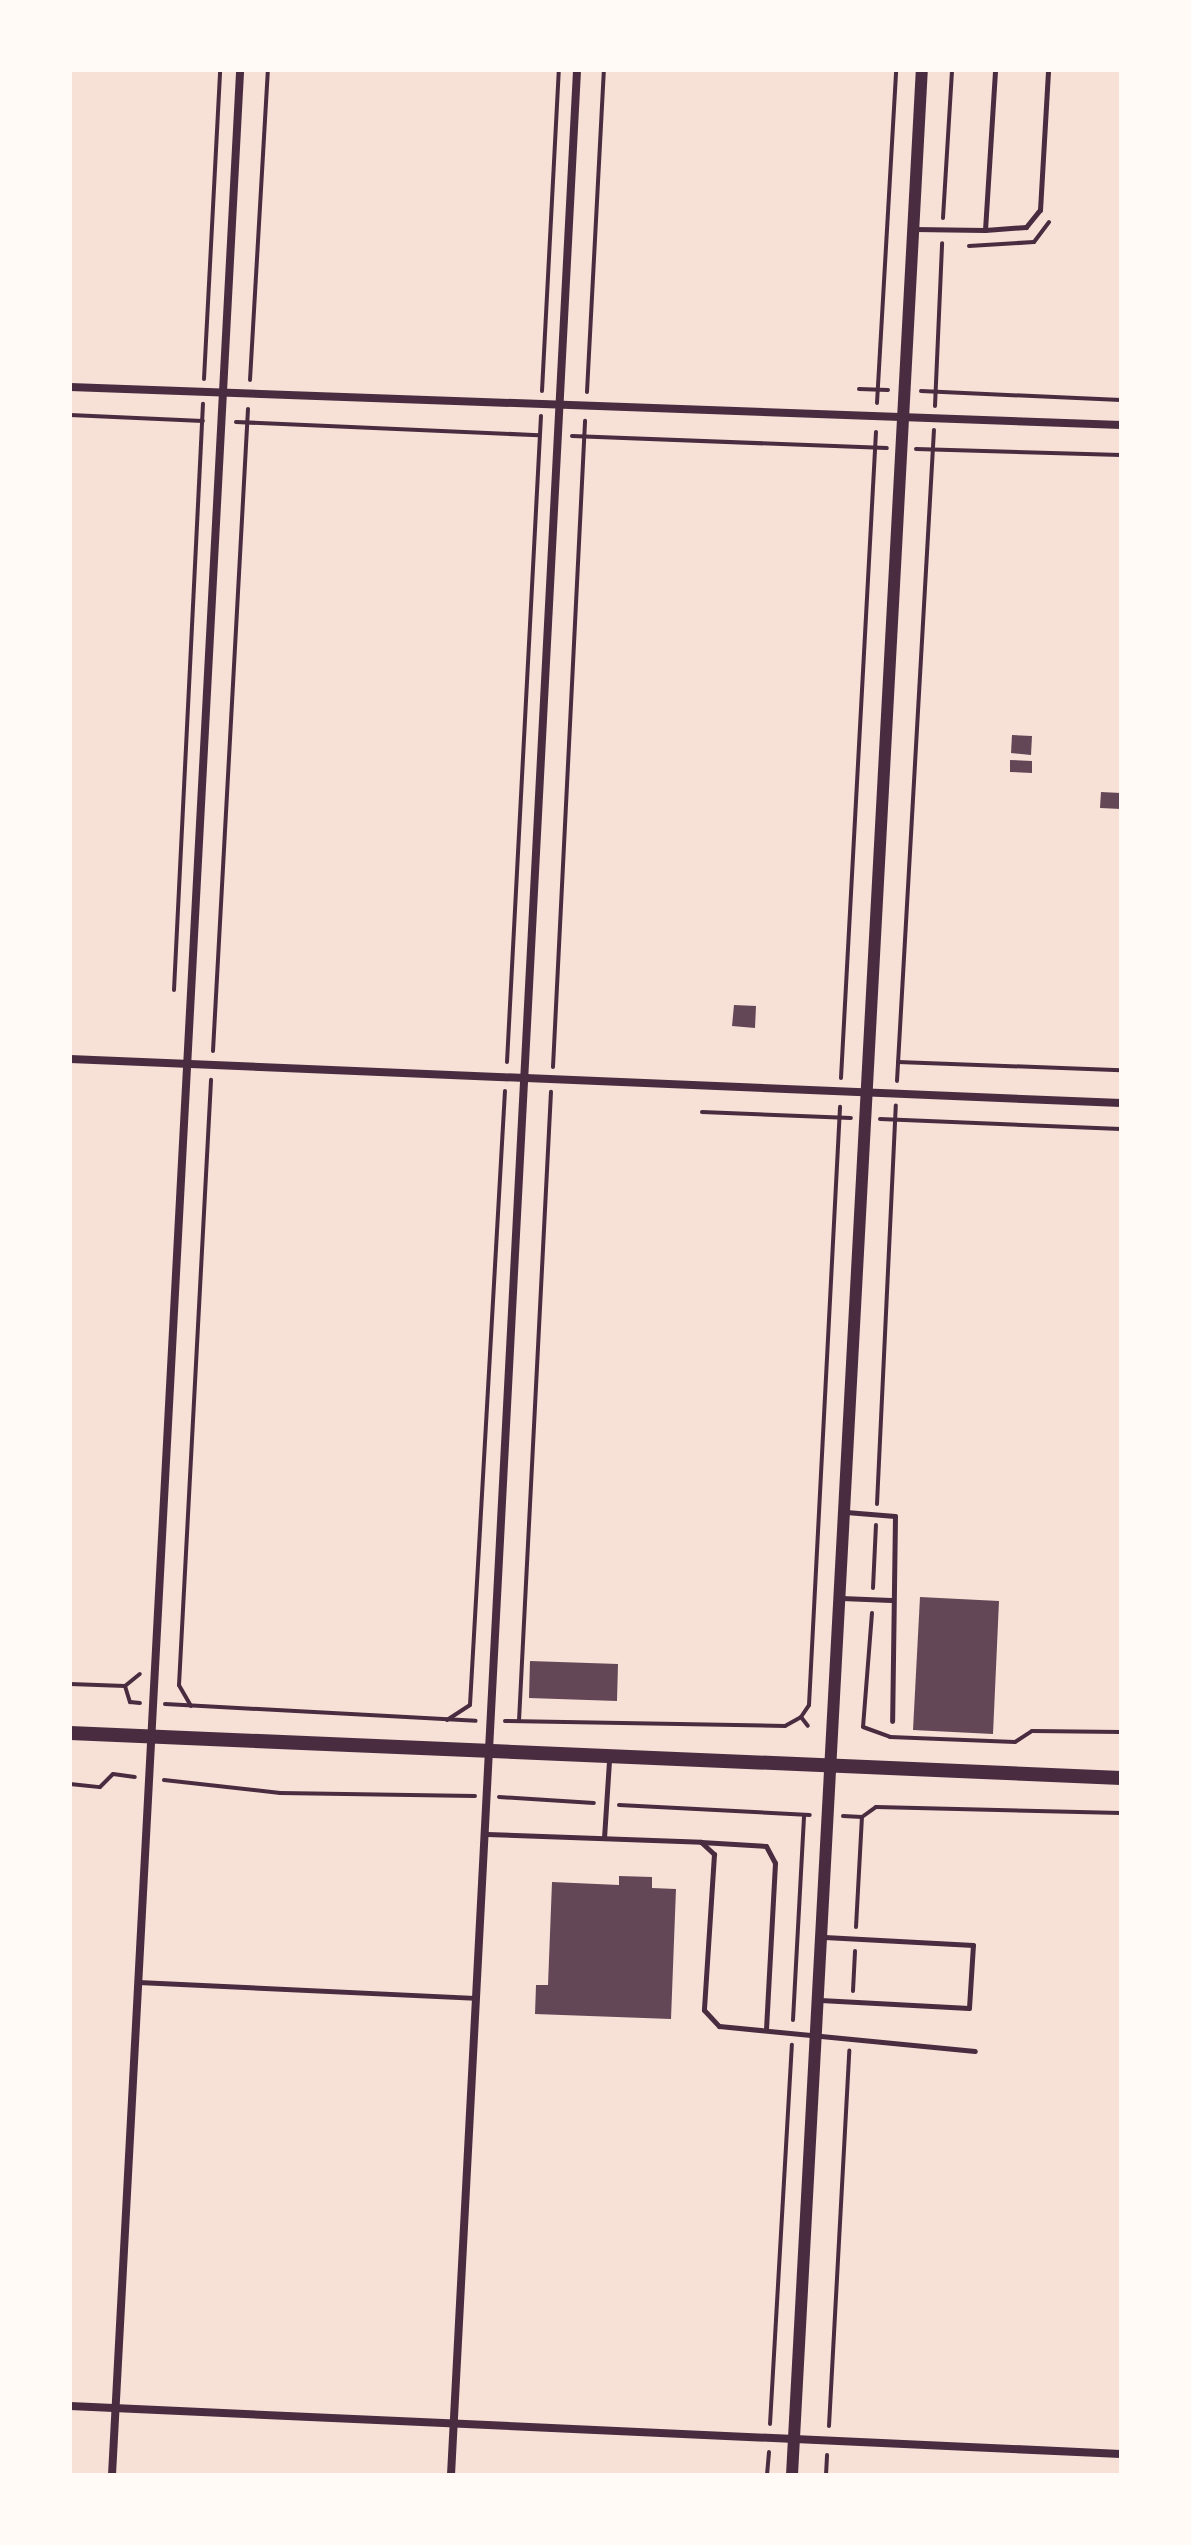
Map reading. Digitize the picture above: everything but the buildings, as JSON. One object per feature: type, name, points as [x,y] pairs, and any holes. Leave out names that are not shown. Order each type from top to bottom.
[{"type":"main road","points":[[70,1733],[151,1739],[1121,1778]]},
{"type":"street","points":[[112,2475],[187,1064],[225,421],[240,70]]},
{"type":"street","points":[[451,2475],[475,1998],[493,1721],[577,70]]},
{"type":"street","points":[[792,2475],[922,70]]},
{"type":"street","points":[[70,387],[1121,425]]},
{"type":"street","points":[[70,1059],[1121,1103]]},
{"type":"street","points":[[70,2406],[1121,2454]]},
{"type":"lane","points":[[985,230],[995,70]]},
{"type":"lane","points":[[913,229],[1026,227],[1040,210],[1048,70]]},
{"type":"lane","points":[[845,1512],[895,1516],[892,1721]]},
{"type":"lane","points":[[840,1598],[892,1600]]},
{"type":"lane","points":[[604,1838],[609,1758]]},
{"type":"lane","points":[[487,1834],[766,1846],[775,1863],[766,2029]]},
{"type":"lane","points":[[701,1842],[714,1854],[704,2010],[719,2026],[818,2032],[850,2043],[975,2051]]},
{"type":"lane","points":[[819,1999],[969,2008],[973,1945],[823,1937]]},
{"type":"lane","points":[[138,1982],[475,1998]]},
{"type":"path","points":[[173,999],[220,70]]},
{"type":"path","points":[[191,1706],[179,1685],[268,70]]},
{"type":"path","points":[[447,1720],[470,1705],[559,70]]},
{"type":"path","points":[[519,1721],[604,70]]},
{"type":"path","points":[[125,1686],[130,1702],[447,1720],[785,1726],[801,1717],[809,1705],[896,70]]},
{"type":"path","points":[[952,70],[895,1120],[873,1599],[863,1727],[890,1737],[1015,1742],[1032,1731],[1121,1732]]},
{"type":"path","points":[[859,389],[1121,400]]},
{"type":"path","points":[[70,415],[1121,455]]},
{"type":"path","points":[[898,1062],[1121,1070]]},
{"type":"path","points":[[702,1112],[1121,1129]]},
{"type":"path","points":[[70,1684],[125,1686],[140,1674],[141,1659]]},
{"type":"path","points":[[801,1717],[808,1726]]},
{"type":"path","points":[[70,1784],[100,1787],[113,1774],[280,1793],[489,1797],[829,1816],[862,1817],[876,1807],[1121,1813]]},
{"type":"path","points":[[767,2475],[804,1815]]},
{"type":"path","points":[[852,2002],[862,1817]]},
{"type":"path","points":[[826,2475],[850,2043]]}]
